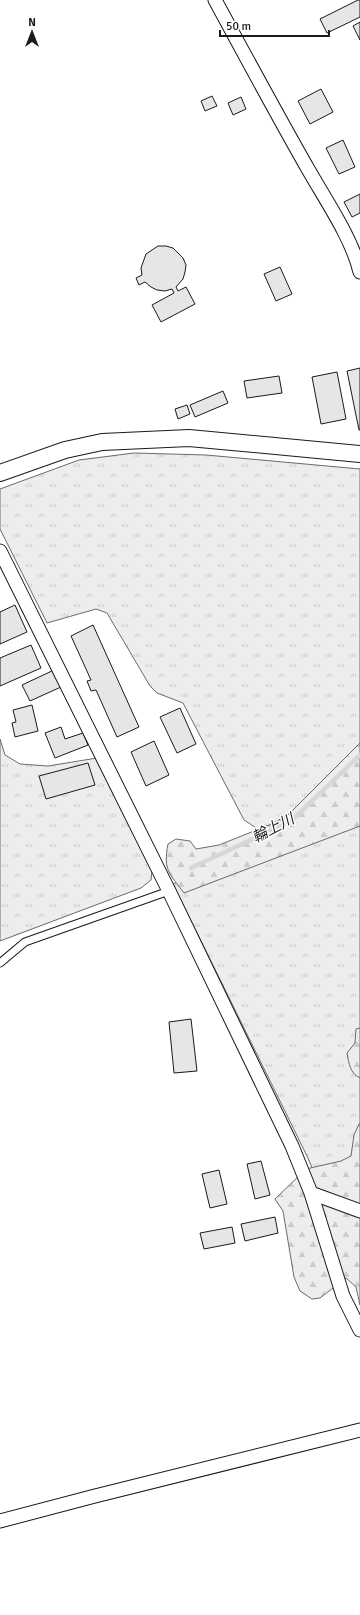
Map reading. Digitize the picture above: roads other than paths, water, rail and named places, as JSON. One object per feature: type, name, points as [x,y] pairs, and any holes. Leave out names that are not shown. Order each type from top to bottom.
[{"type":"street","points":[[215,0],[341,228],[357,260],[360,272]]},
{"type":"street","points":[[0,473],[65,450],[102,442],[189,438],[360,454]]},
{"type":"street","points":[[0,550],[169,891],[292,1146],[311,1193],[343,1296],[360,1330]]},
{"type":"street","points":[[311,1193],[360,1211]]},
{"type":"street","points":[[0,1521],[360,1430]]},
{"type":"lane","points":[[0,963],[25,942],[169,891]]},
{"type":"waterway","name":"輪上川","points":[[191,868],[291,821],[360,755]]}]
